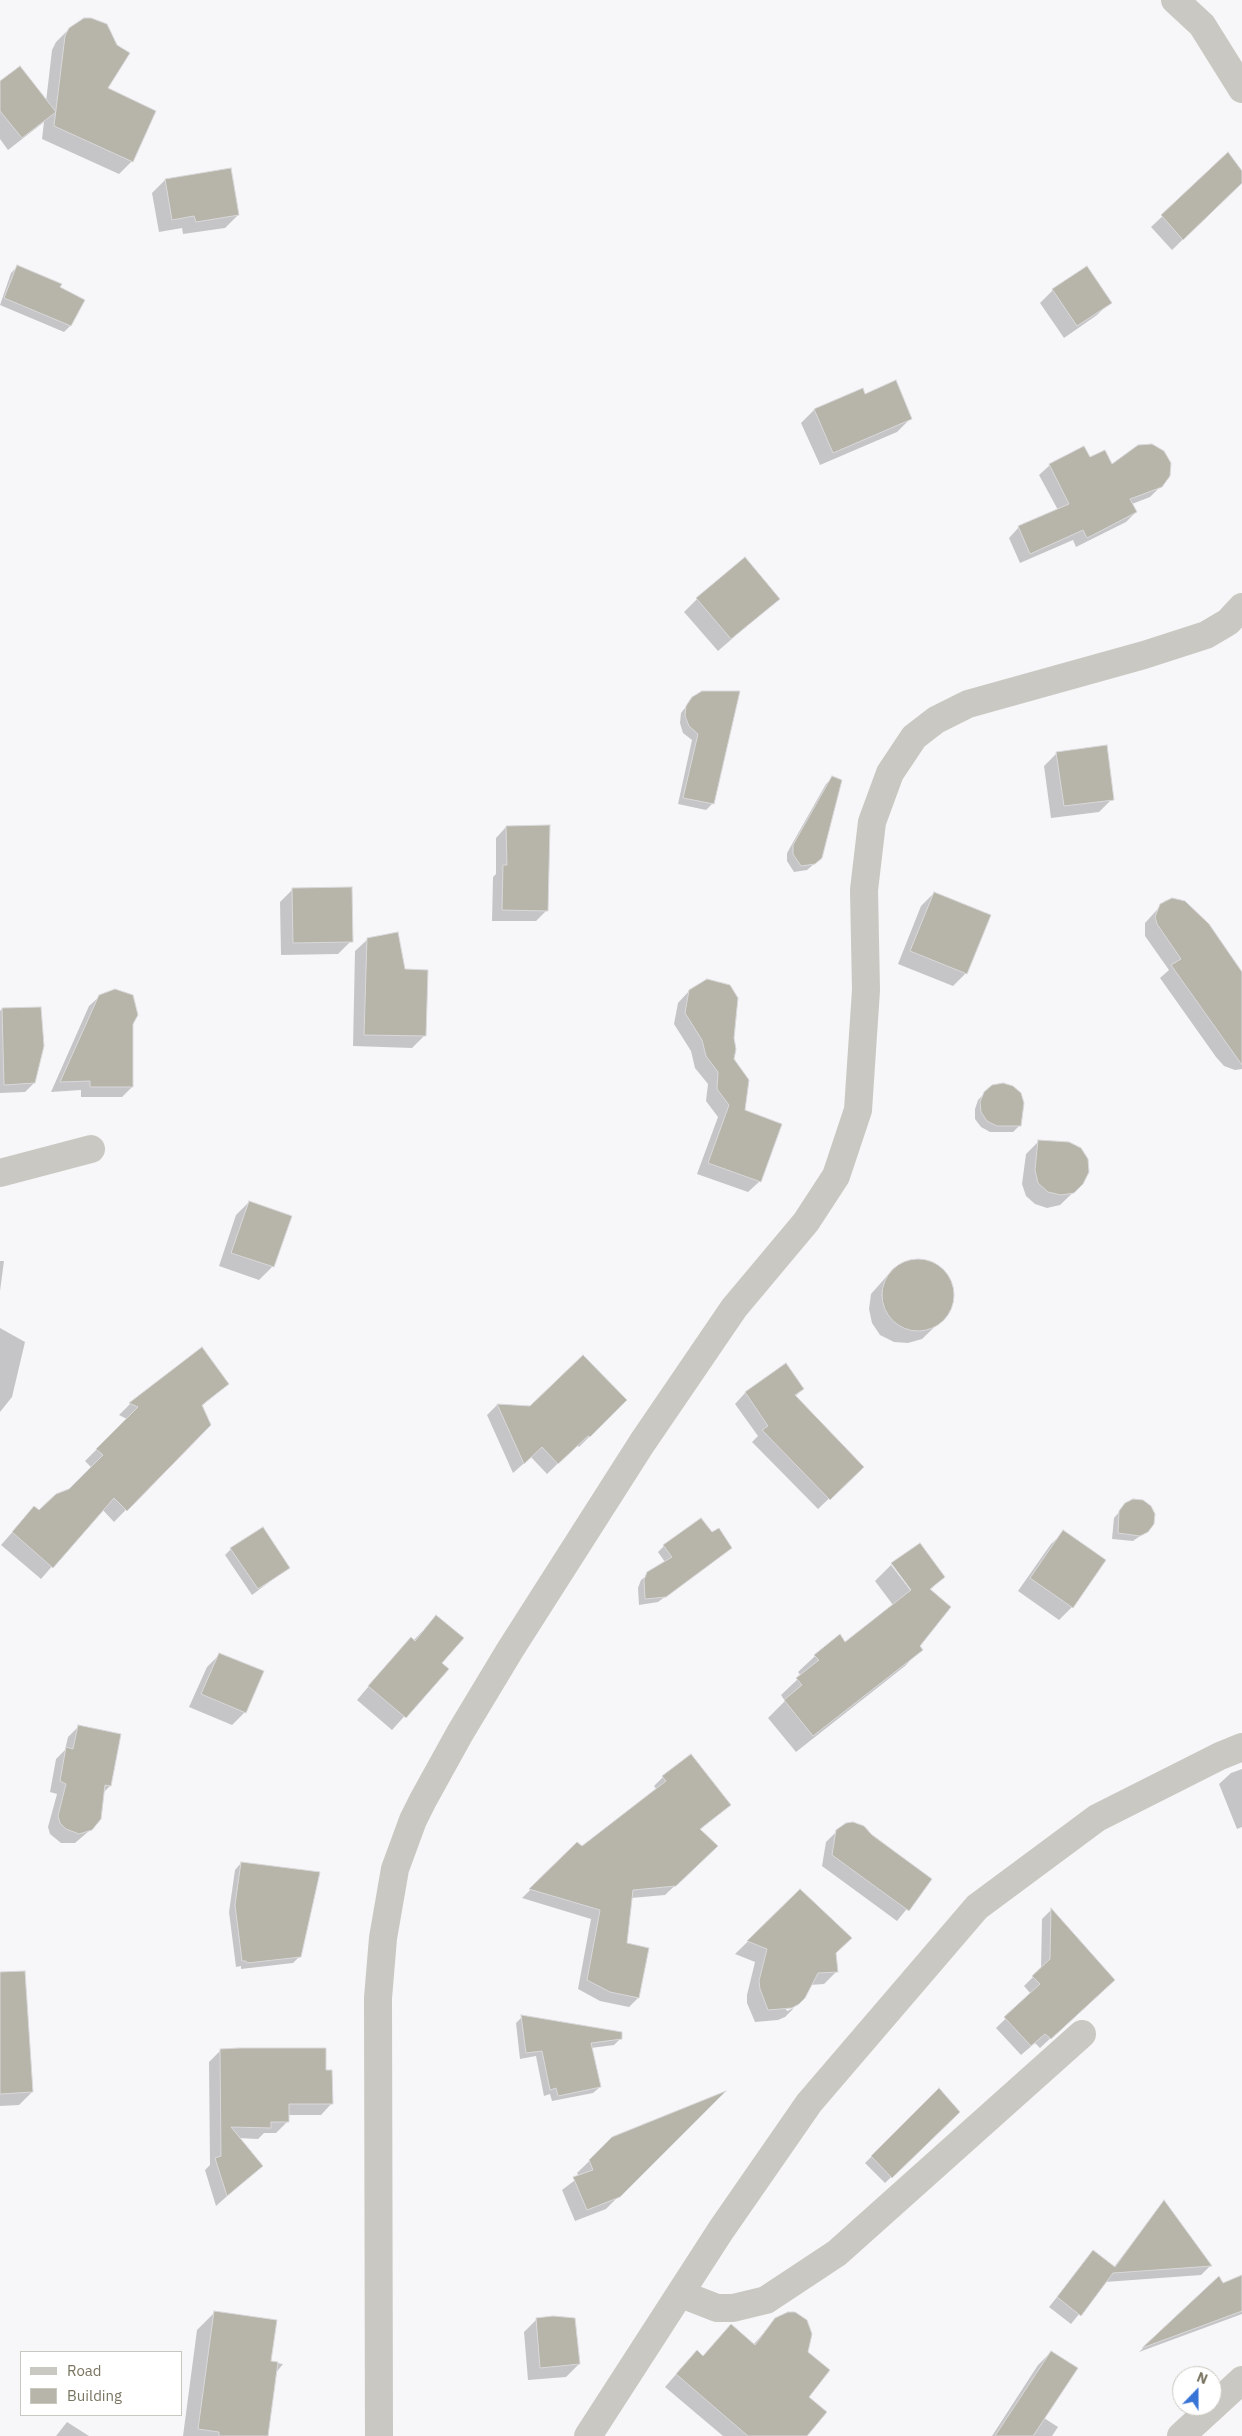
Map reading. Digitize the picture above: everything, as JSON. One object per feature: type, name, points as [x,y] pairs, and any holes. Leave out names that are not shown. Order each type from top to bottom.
[{"type":"street","points":[[1175,0],[1202,25],[1242,89]]},
{"type":"street","points":[[379,2436],[378,1998],[383,1938],[395,1869],[413,1820],[428,1791],[460,1733],[526,1625],[642,1444],[734,1308],[806,1222],[836,1176],[858,1110],[866,990],[864,890],[872,822],[890,773],[914,737],[936,720],[960,708],[1206,635],[1228,622],[1242,607]]},
{"type":"street","points":[[0,1173],[91,1148]]},
{"type":"street","points":[[588,2436],[721,2230],[809,2103],[977,1907],[1097,1818],[1220,1756],[1242,1747]]},
{"type":"street","points":[[681,2294],[717,2308],[734,2308],[766,2300],[837,2253],[1082,2034]]},
{"type":"street","points":[[1181,2436],[1242,2380]]},
{"type":"building","points":[[84,18],[91,18],[107,24],[117,45],[130,53],[108,88],[156,111],[133,162],[54,126],[65,36],[69,28]]},
{"type":"building","points":[[20,66],[56,112],[22,138],[0,111],[0,81]]},
{"type":"building","points":[[1228,152],[1242,171],[1242,183],[1183,240],[1161,215]]},
{"type":"building","points":[[231,168],[239,215],[196,222],[194,216],[172,220],[165,179]]},
{"type":"building","points":[[17,265],[62,284],[60,287],[85,300],[71,326],[4,298]]},
{"type":"building","points":[[1087,266],[1112,303],[1077,326],[1052,289]]},
{"type":"building","points":[[896,380],[912,419],[833,453],[814,409],[863,388],[865,394]]},
{"type":"building","points":[[1152,444],[1164,451],[1171,463],[1170,476],[1162,487],[1130,499],[1137,512],[1087,538],[1083,530],[1030,554],[1018,526],[1069,504],[1049,464],[1084,446],[1090,457],[1105,450],[1112,464],[1138,445]]},
{"type":"building","points":[[745,557],[780,599],[731,639],[696,598]]},
{"type":"building","points":[[702,691],[740,691],[714,804],[683,798],[698,734],[689,726],[685,716],[686,706],[692,697]]},
{"type":"building","points":[[1107,745],[1114,800],[1064,806],[1056,752]]},
{"type":"building","points":[[832,776],[842,780],[822,858],[815,864],[801,866],[793,854],[793,845]]},
{"type":"building","points":[[550,825],[548,911],[502,910],[503,865],[507,865],[506,826]]},
{"type":"building","points":[[352,887],[353,942],[293,943],[292,888]]},
{"type":"building","points":[[934,892],[991,915],[967,974],[910,951]]},
{"type":"building","points":[[1172,898],[1185,901],[1209,924],[1242,972],[1242,1065],[1171,965],[1181,959],[1157,924],[1155,917],[1160,904]]},
{"type":"building","points":[[398,932],[405,969],[428,970],[426,1036],[364,1035],[367,938]]},
{"type":"building","points":[[707,979],[730,985],[738,998],[734,1059],[749,1080],[745,1110],[782,1124],[761,1182],[708,1163],[729,1105],[717,1089],[718,1072],[706,1056],[702,1040],[685,1013],[689,990]]},
{"type":"building","points":[[115,989],[133,995],[138,1015],[133,1024],[133,1087],[90,1087],[90,1081],[60,1082],[99,995]]},
{"type":"building","points":[[41,1007],[44,1046],[35,1083],[4,1085],[2,1008]]},
{"type":"building","points":[[1003,1083],[1013,1086],[1021,1093],[1024,1103],[1021,1126],[997,1126],[987,1121],[981,1112],[980,1102],[984,1092],[992,1085]]},
{"type":"building","points":[[1038,1140],[1069,1142],[1081,1148],[1088,1159],[1089,1172],[1083,1184],[1074,1193],[1061,1195],[1048,1192],[1038,1183],[1035,1170]]},
{"type":"building","points":[[249,1201],[292,1216],[274,1267],[231,1253]]},
{"type":"building","points":[[918,1259],[932,1262],[944,1269],[951,1281],[954,1295],[951,1309],[944,1321],[932,1328],[918,1331],[904,1328],[892,1321],[885,1309],[882,1295],[885,1281],[892,1269],[904,1262]]},
{"type":"building","points":[[202,1347],[229,1384],[202,1405],[211,1425],[127,1511],[114,1498],[53,1568],[12,1532],[34,1506],[39,1510],[56,1494],[69,1489],[103,1455],[96,1449],[138,1407],[129,1403]]},
{"type":"building","points":[[583,1355],[627,1400],[590,1437],[588,1436],[558,1464],[542,1447],[524,1464],[497,1404],[530,1406]]},
{"type":"building","points":[[786,1363],[804,1389],[795,1395],[864,1467],[830,1500],[762,1430],[768,1426],[745,1392]]},
{"type":"building","points":[[1133,1499],[1143,1500],[1151,1506],[1155,1514],[1154,1524],[1148,1532],[1140,1536],[1118,1533],[1119,1511],[1125,1503]]},
{"type":"building","points":[[701,1518],[712,1532],[719,1528],[732,1548],[666,1597],[645,1599],[644,1580],[647,1572],[672,1557],[663,1545]]},
{"type":"building","points":[[263,1527],[290,1568],[258,1589],[230,1548]]},
{"type":"building","points":[[1063,1530],[1106,1560],[1073,1608],[1030,1578]]},
{"type":"building","points":[[920,1543],[945,1577],[930,1589],[951,1607],[920,1646],[923,1650],[813,1736],[784,1700],[802,1685],[796,1678],[819,1660],[814,1655],[840,1634],[845,1642],[911,1590],[891,1563]]},
{"type":"building","points":[[436,1615],[464,1638],[442,1663],[449,1669],[406,1718],[368,1686],[411,1637],[415,1641]]},
{"type":"building","points":[[219,1653],[264,1671],[246,1713],[201,1694]]},
{"type":"building","points":[[78,1725],[121,1734],[111,1786],[105,1785],[101,1819],[92,1830],[79,1834],[66,1829],[60,1823],[58,1816],[66,1784],[60,1781],[66,1747],[73,1749]]},
{"type":"building","points":[[691,1754],[731,1805],[700,1829],[718,1846],[676,1886],[633,1890],[627,1943],[649,1948],[639,1998],[610,1992],[587,1980],[600,1910],[529,1889],[577,1842],[582,1846],[666,1781],[662,1776]]},
{"type":"building","points":[[853,1822],[864,1826],[872,1835],[932,1879],[909,1911],[832,1855],[836,1830],[846,1823]]},
{"type":"building","points":[[241,1862],[320,1872],[301,1957],[247,1963],[242,1961],[235,1905]]},
{"type":"building","points":[[800,1889],[852,1938],[836,1953],[838,1972],[818,1973],[805,1998],[792,2008],[768,2010],[759,1981],[767,1949],[747,1941]]},
{"type":"building","points":[[1051,1908],[1115,1980],[1051,2039],[1045,2034],[1031,2046],[1004,2017],[1040,1984],[1032,1976],[1050,1959]]},
{"type":"building","points":[[25,1971],[33,2092],[0,2094],[0,1972]]},
{"type":"building","points":[[521,2015],[622,2032],[622,2039],[591,2043],[601,2087],[558,2096],[556,2088],[550,2090],[542,2051],[526,2053]]},
{"type":"building","points":[[326,2048],[326,2070],[332,2070],[333,2104],[289,2104],[289,2122],[271,2122],[271,2128],[231,2127],[263,2166],[227,2196],[215,2158],[221,2156],[220,2049]]},
{"type":"building","points":[[939,2088],[960,2112],[892,2178],[871,2156]]},
{"type":"building","points":[[726,2091],[620,2197],[587,2210],[573,2177],[593,2170],[589,2160],[612,2137]]},
{"type":"building","points":[[1164,2200],[1212,2266],[1113,2273],[1081,2316],[1057,2297],[1093,2250],[1115,2267]]},
{"type":"building","points":[[1242,2275],[1242,2311],[1142,2348],[1219,2276],[1223,2283]]},
{"type":"building","points":[[214,2311],[277,2320],[271,2361],[278,2362],[268,2436],[219,2436],[219,2432],[198,2429]]},
{"type":"building","points":[[788,2312],[795,2312],[807,2320],[812,2334],[808,2352],[830,2370],[809,2397],[827,2412],[807,2436],[748,2436],[676,2374],[697,2350],[703,2356],[731,2324],[755,2345],[775,2318]]},
{"type":"building","points":[[553,2316],[575,2318],[580,2364],[540,2368],[536,2318]]},
{"type":"building","points":[[1051,2351],[1078,2368],[1033,2436],[995,2436]]}]
